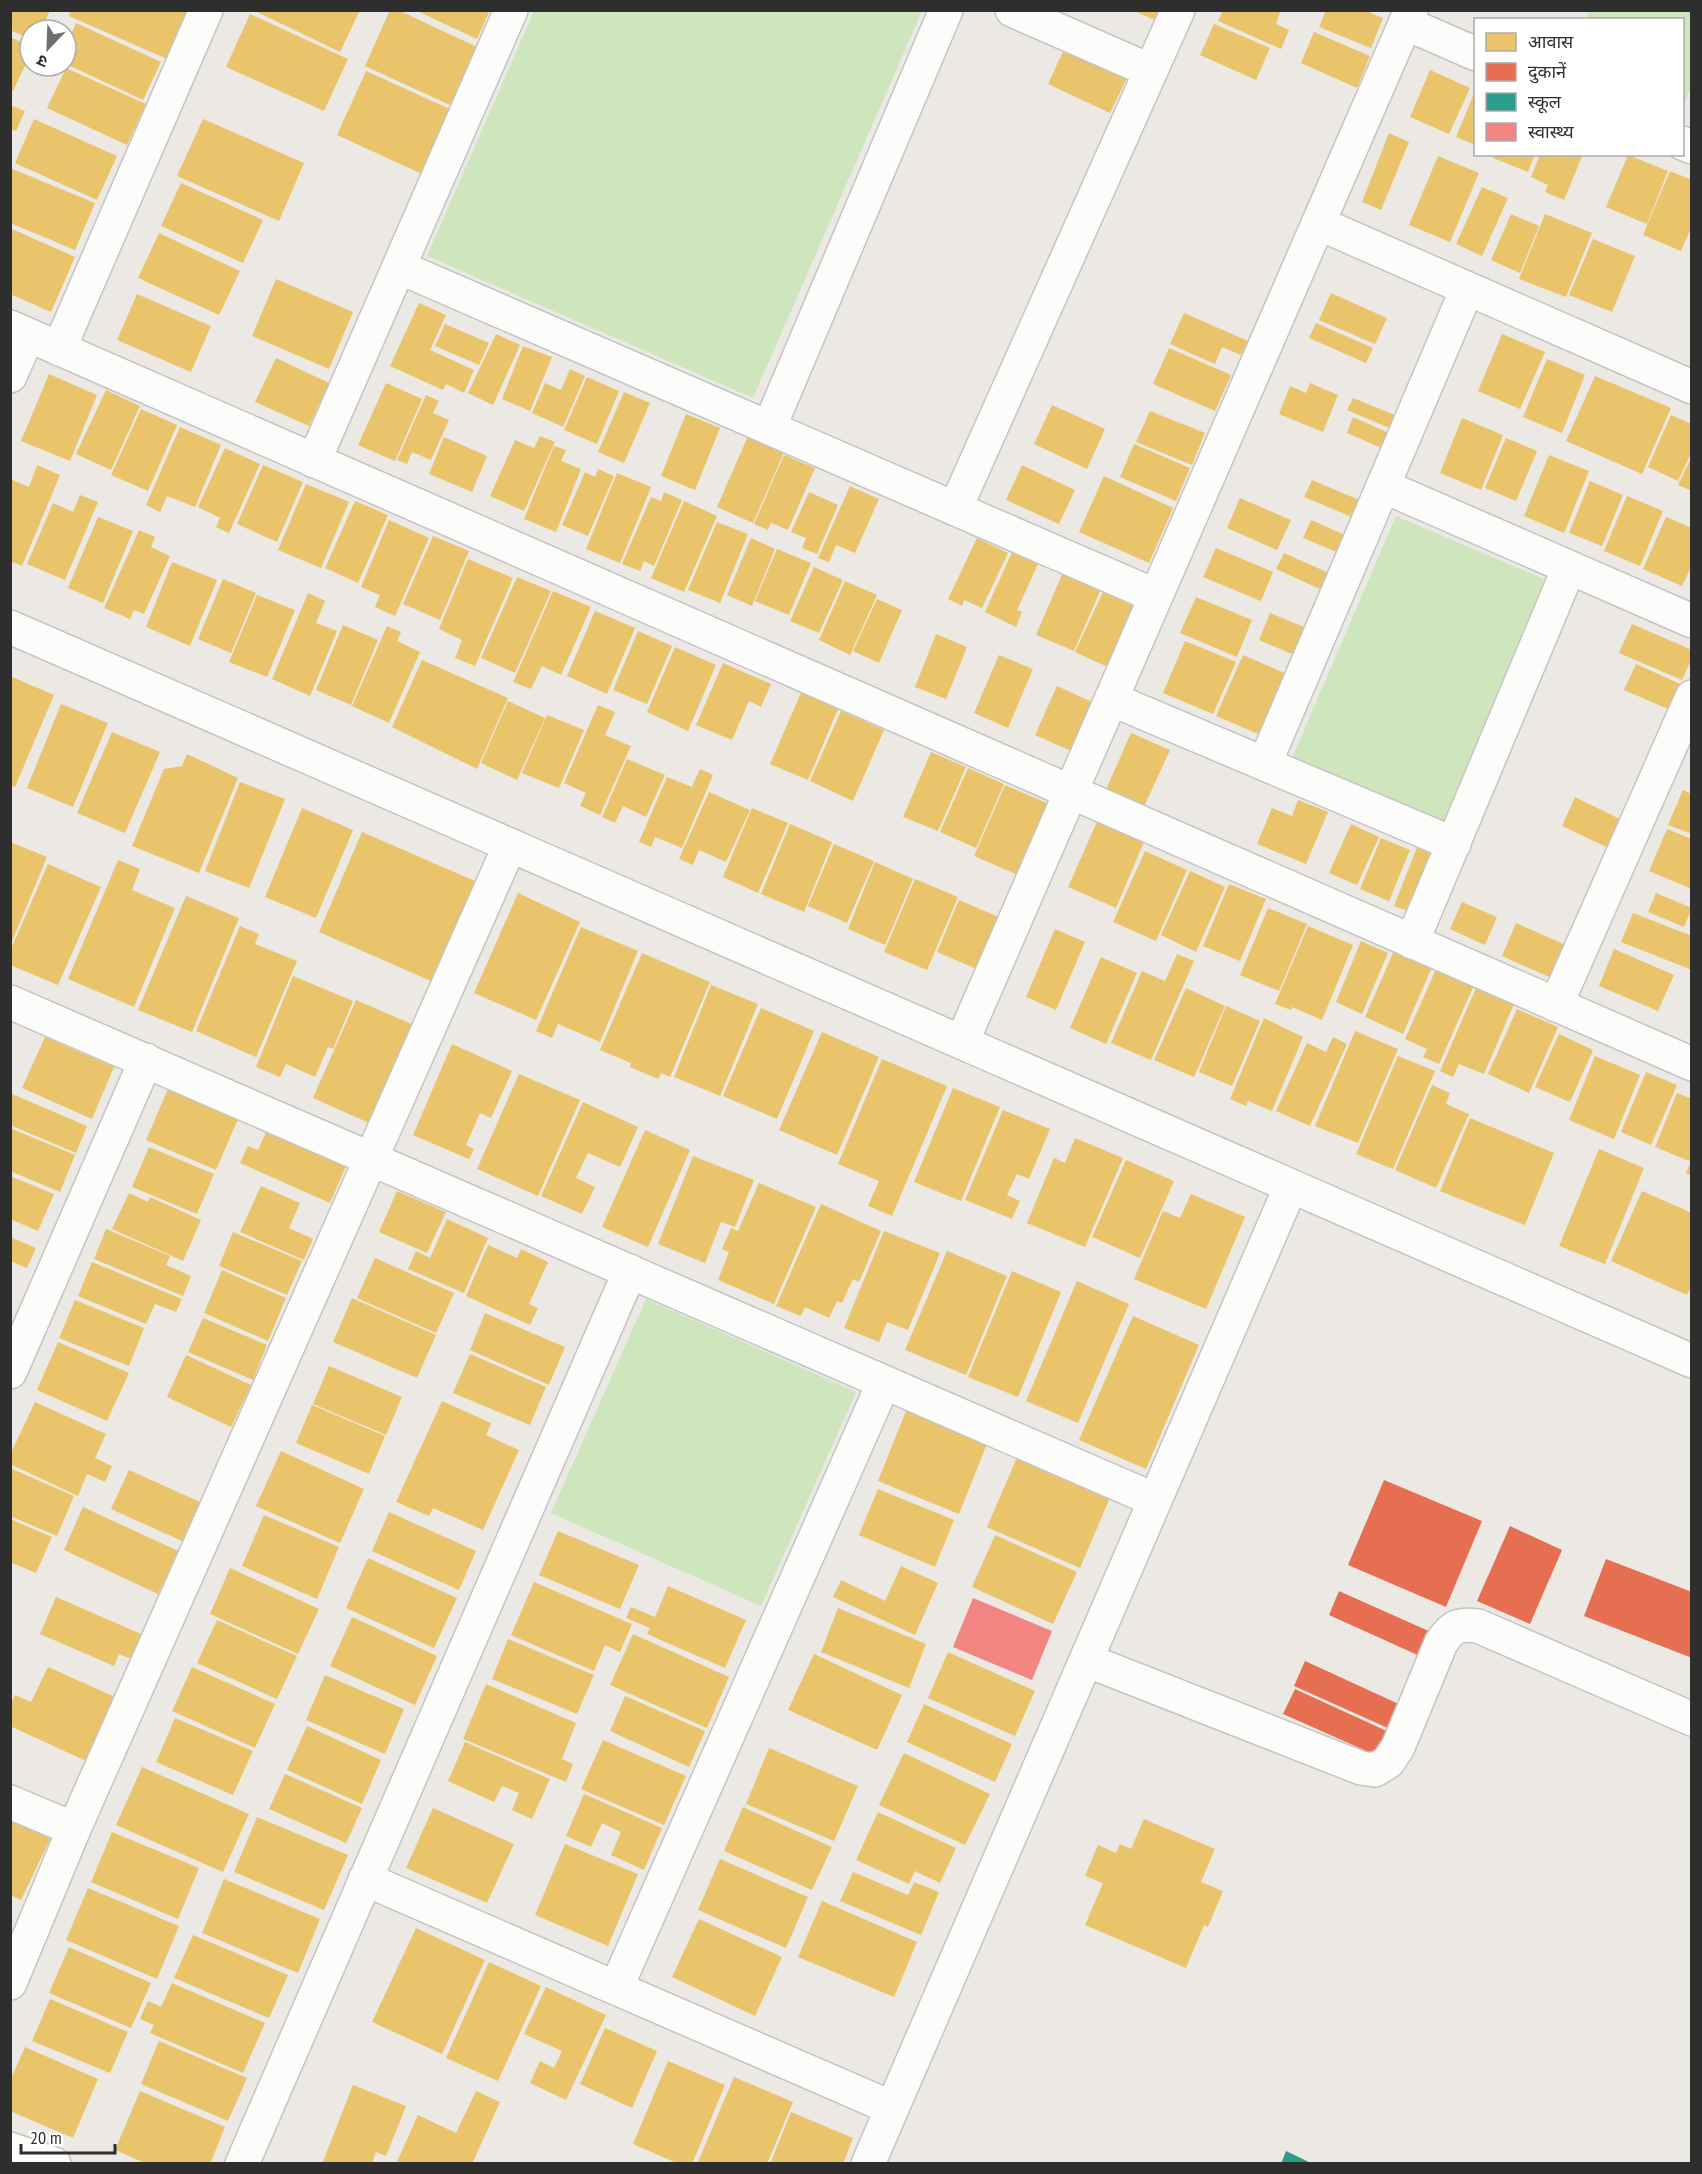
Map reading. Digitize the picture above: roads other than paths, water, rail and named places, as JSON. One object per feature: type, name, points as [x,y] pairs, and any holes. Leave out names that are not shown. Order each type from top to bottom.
[{"type":"street","points":[[59,349],[206,10]]},
{"type":"street","points":[[314,461],[511,10]]},
{"type":"street","points":[[769,428],[946,10]]},
{"type":"street","points":[[1012,10],[1151,71]]},
{"type":"street","points":[[956,509],[1178,10]]},
{"type":"street","points":[[962,1042],[1408,17],[1474,53]]},
{"type":"street","points":[[1318,223],[1692,387]]},
{"type":"street","points":[[399,267],[1156,596]]},
{"type":"street","points":[[1265,763],[1467,289]]},
{"type":"street","points":[[10,376],[19,331],[1692,1064]]},
{"type":"street","points":[[1383,486],[1692,621]]},
{"type":"street","points":[[1412,942],[1569,568]]},
{"type":"street","points":[[10,627],[1692,1361]]},
{"type":"street","points":[[1556,1005],[1692,697]]},
{"type":"street","points":[[1111,699],[1454,843]]},
{"type":"street","points":[[10,1983],[74,1829],[510,845]]},
{"type":"street","points":[[10,1002],[1155,1500]]},
{"type":"street","points":[[10,1372],[146,1060]]},
{"type":"street","points":[[868,2163],[1291,1186]]},
{"type":"street","points":[[242,2163],[630,1271]]},
{"type":"street","points":[[616,1988],[884,1382]]},
{"type":"street","points":[[1086,1660],[1361,1768],[1375,1770],[1388,1762],[1398,1748],[1442,1643],[1450,1630],[1462,1624],[1478,1626],[1692,1719]]},
{"type":"street","points":[[10,1802],[74,1829]]},
{"type":"street","points":[[365,1879],[892,2108]]},
{"type":"street","points":[[10,2149],[54,2163]]}]
